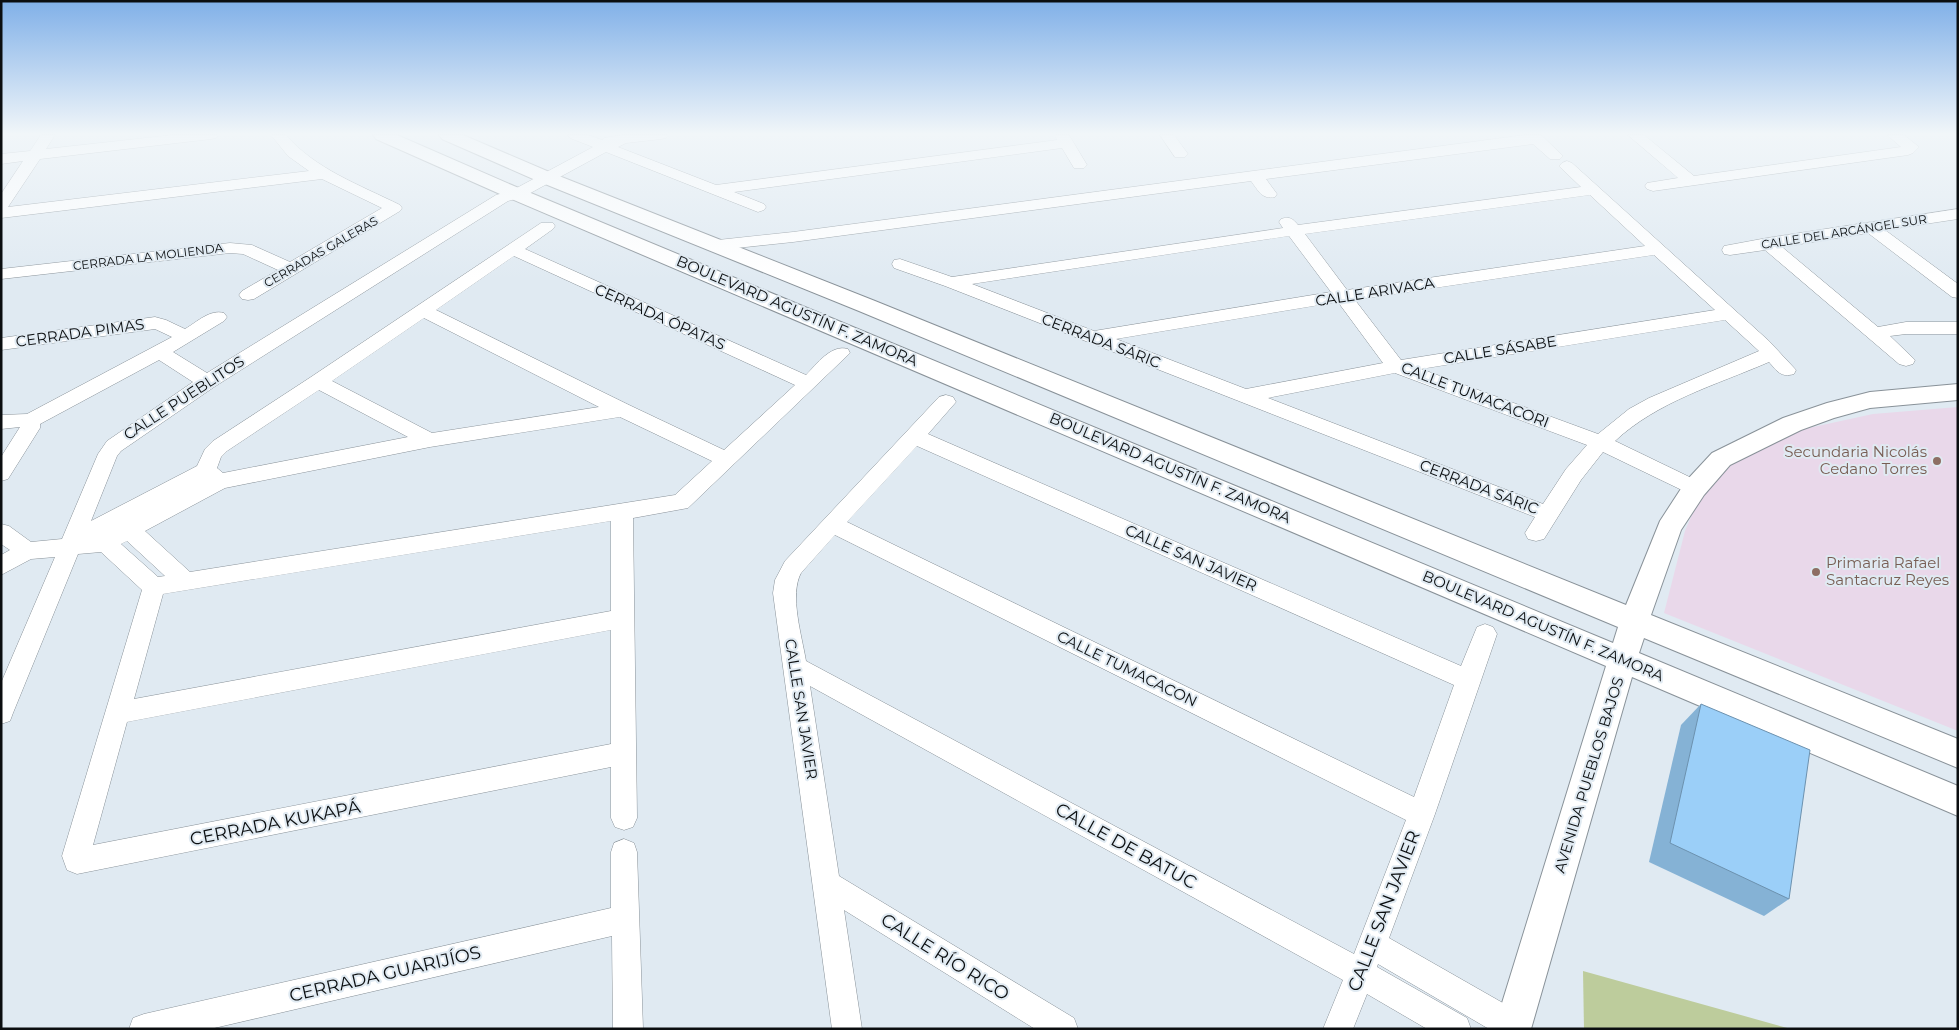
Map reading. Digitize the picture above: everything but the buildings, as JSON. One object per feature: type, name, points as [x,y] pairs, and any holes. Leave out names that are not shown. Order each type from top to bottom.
[{"type":"street","points":[[1,206],[17,183]]},
{"type":"street","points":[[1,212],[247,183]]},
{"type":"street","name":"CERRADAS GALERAS","points":[[248,295],[394,208],[343,183]]},
{"type":"street","name":"BOULEVARD AGUSTÍN F. ZAMORA","points":[[485,183],[971,384],[1958,801]]},
{"type":"street","name":"CALLE PUEBLITOS","points":[[1,714],[108,454],[114,446],[207,382],[528,183]]},
{"type":"street","name":"BOULEVARD AGUSTÍN F. ZAMORA","points":[[562,183],[718,245],[1958,754]]},
{"type":"street","points":[[697,183],[758,208]]},
{"type":"street","points":[[714,190],[762,183]]},
{"type":"street","points":[[718,245],[793,237],[1201,183]]},
{"type":"street","points":[[1260,183],[1268,194]]},
{"type":"street","points":[[1586,183],[1770,352],[1787,370]]},
{"type":"street","points":[[1653,186],[1672,183]]},
{"type":"street","name":"CERRADA SÁRIC","points":[[951,282],[1288,224],[1594,190]]},
{"type":"street","name":"CALLE DEL ARCÁNGEL SUR","points":[[1730,250],[1958,214]]},
{"type":"street","name":"CALLE TUMACACORI","points":[[1288,224],[1396,366],[1600,442],[1695,488]]},
{"type":"street","points":[[213,476],[212,454],[220,446],[318,382],[547,226]]},
{"type":"street","points":[[1871,228],[1958,293]]},
{"type":"street","points":[[764,264],[793,237]]},
{"type":"street","points":[[1767,244],[1906,360]]},
{"type":"street","name":"CERRADA LA MOLIENDA","points":[[1,274],[230,248],[246,249],[291,268]]},
{"type":"street","name":"CALLE ARIVACA","points":[[1092,337],[1342,296],[1658,249]]},
{"type":"street","name":"CERRADA ÓPATAS","points":[[513,250],[808,383]]},
{"type":"street","name":"CERRADA SÁRIC","points":[[900,264],[951,282],[1548,514],[1586,458],[1600,442],[1622,423],[1677,391],[1755,361],[1770,352]]},
{"type":"street","points":[[423,310],[622,410],[723,458],[728,457]]},
{"type":"street","name":"CALLE SÁSABE","points":[[1244,396],[1396,366],[1728,314]]},
{"type":"street","points":[[1,422],[30,421],[160,352],[218,317]]},
{"type":"street","name":"CERRADA PIMAS","points":[[1,344],[155,323],[185,336]]},
{"type":"street","points":[[1875,333],[1906,328],[1958,328]]},
{"type":"street","points":[[160,352],[207,382]]},
{"type":"street","points":[[100,535],[154,587],[681,502],[841,353]]},
{"type":"street","points":[[971,384],[996,359]]},
{"type":"street","points":[[318,382],[430,440]]},
{"type":"street","name":"AVENIDA PUEBLOS BAJOS","points":[[1513,1028],[1634,622],[1669,528],[1695,488],[1722,459],[1792,424],[1828,411],[1870,400],[1915,394],[1958,392]]},
{"type":"street","name":"CALLE SAN JAVIER","points":[[847,1029],[828,885],[784,593],[786,580],[793,567],[946,402]]},
{"type":"street","points":[[1,566],[37,550],[70,546],[100,535],[213,476],[622,410]]},
{"type":"street","points":[[1,474],[30,428],[30,421]]},
{"type":"street","name":"CALLE SAN JAVIER","points":[[915,437],[1467,680]]},
{"type":"street","points":[[100,535],[129,530],[213,476]]},
{"type":"street","points":[[622,511],[624,818]]},
{"type":"street","points":[[1536,533],[1548,514]]},
{"type":"street","name":"CALLE TUMACACON","points":[[832,524],[1422,814]]},
{"type":"street","points":[[129,530],[184,581]]},
{"type":"street","points":[[1,532],[37,550]]},
{"type":"street","points":[[1,577],[37,550]]},
{"type":"street","name":"CERRADA KUKAPÁ","points":[[154,587],[116,713],[76,856],[77,861],[624,753]]},
{"type":"street","points":[[116,713],[623,618]]},
{"type":"street","name":"CALLE SAN JAVIER","points":[[1338,1029],[1422,814],[1467,680],[1485,634]]},
{"type":"street","name":"CALLE DE BATUC","points":[[794,666],[1359,973],[1456,1029]]},
{"type":"street","points":[[624,852],[628,1029]]},
{"type":"street","name":"CALLE RÍO RICO","points":[[828,885],[1062,1029]]},
{"type":"street","name":"CERRADA GUARIJÍOS","points":[[144,1029],[626,919]]},
{"type":"street","points":[[1372,945],[1513,1028]]},
{"type":"shaded area","name":"Primaria Rafael Santacruz Reyes","points":[[1958,407],[1958,731],[1664,613],[1685,531],[1696,505],[1730,463],[1762,446],[1804,429],[1873,414]]},
{"type":"green space","points":[[1583,971],[1791,1029],[1584,1029]]},
{"type":"place","name":"Secundaria Nicolás Cedano Torres","points":[[1937,461]]},
{"type":"place","name":"Primaria Rafael Santacruz Reyes","points":[[1816,572]]}]
